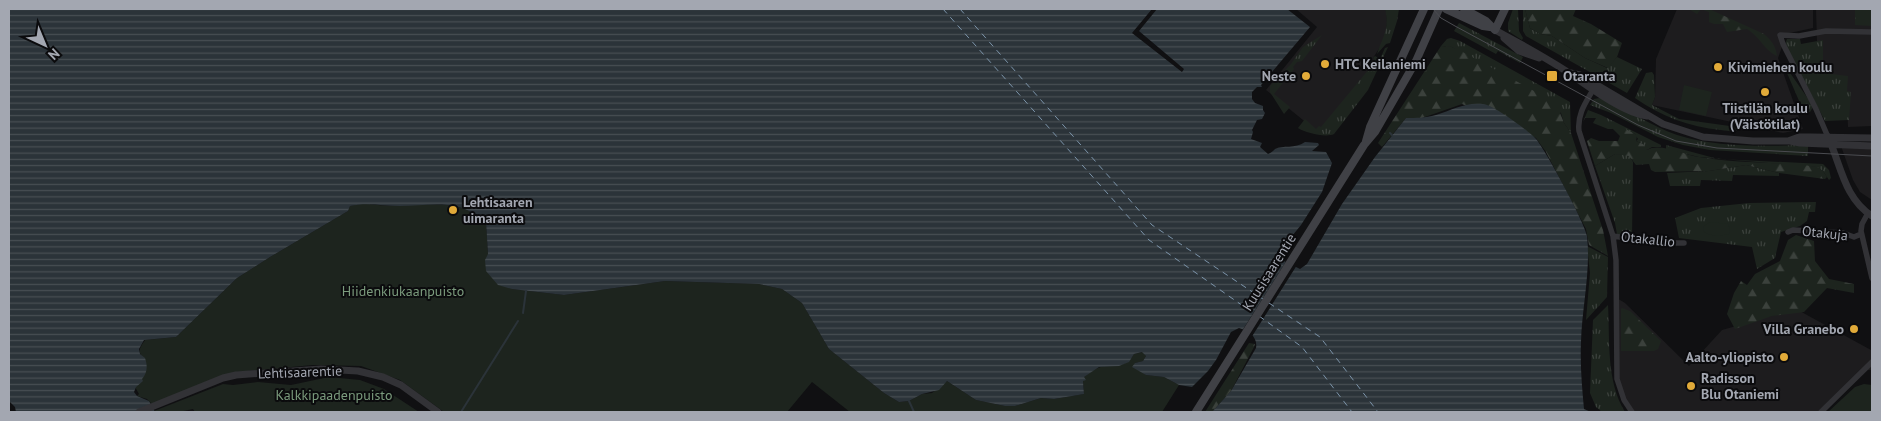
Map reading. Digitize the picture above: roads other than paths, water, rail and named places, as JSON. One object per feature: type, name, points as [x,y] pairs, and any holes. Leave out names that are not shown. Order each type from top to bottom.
[{"type":"main road","name":"Kuusisaarentie","points":[[1364,145],[1370,127],[1424,9]]},
{"type":"main road","name":"Kuusisaarentie","points":[[1196,412],[1364,145],[1375,132],[1416,61],[1439,9]]},
{"type":"main road","points":[[1446,9],[1483,26],[1493,28]]},
{"type":"main road","points":[[1464,9],[1486,21],[1493,28]]},
{"type":"main road","points":[[1493,28],[1505,9]]},
{"type":"street","points":[[1493,28],[1566,72],[1595,87],[1634,113],[1647,116],[1676,130],[1703,137],[1872,146]]},
{"type":"street","points":[[1872,32],[1826,30],[1799,36],[1780,35],[1832,145],[1842,179],[1857,203],[1870,215],[1862,224],[1861,234],[1872,278]]},
{"type":"street","points":[[1595,87],[1579,117],[1579,131],[1613,236],[1616,260],[1617,379],[1624,400],[1632,412]]},
{"type":"street","points":[[1788,141],[1800,137],[1872,138]]},
{"type":"street","name":"Otakuja","points":[[1788,232],[1793,230],[1843,233],[1854,237],[1861,234]]},
{"type":"street","name":"Otakallio","points":[[1613,236],[1661,243],[1684,242]]},
{"type":"street","points":[[1822,412],[1872,362]]},
{"type":"street","name":"Lehtisaarentie","points":[[139,412],[223,378],[236,375],[338,369],[358,371],[383,377],[401,385],[438,412]]},
{"type":"waterway","points":[[523,313],[526,291]]},
{"type":"waterway","points":[[461,412],[518,321]]},
{"type":"waterway","points":[[909,401],[914,412]]},
{"type":"tram line","points":[[1433,9],[1441,18],[1455,26],[1638,125],[1676,141],[1717,148],[1872,156]]},
{"type":"place","name":"HTC Keilaniemi","points":[[1325,64]]},
{"type":"place","name":"Kivimiehen koulu","points":[[1718,67]]},
{"type":"place","name":"Neste","points":[[1306,76]]},
{"type":"place","name":"Otaranta","points":[[1552,76]]},
{"type":"place","name":"Tiistilän koulu (Väistötilat)","points":[[1765,92]]},
{"type":"place","name":"Lehtisaaren uimaranta","points":[[453,210]]},
{"type":"place","name":"Villa Granebo","points":[[1854,329]]},
{"type":"place","name":"Aalto-yliopisto","points":[[1784,357]]},
{"type":"place","name":"Radisson Blu Otaniemi","points":[[1691,386]]},
{"type":"park label","name":"Hiidenkiukaanpuisto","points":[[403,291]]},
{"type":"park label","name":"Kalkkipaadenpuisto","points":[[334,395]]}]
